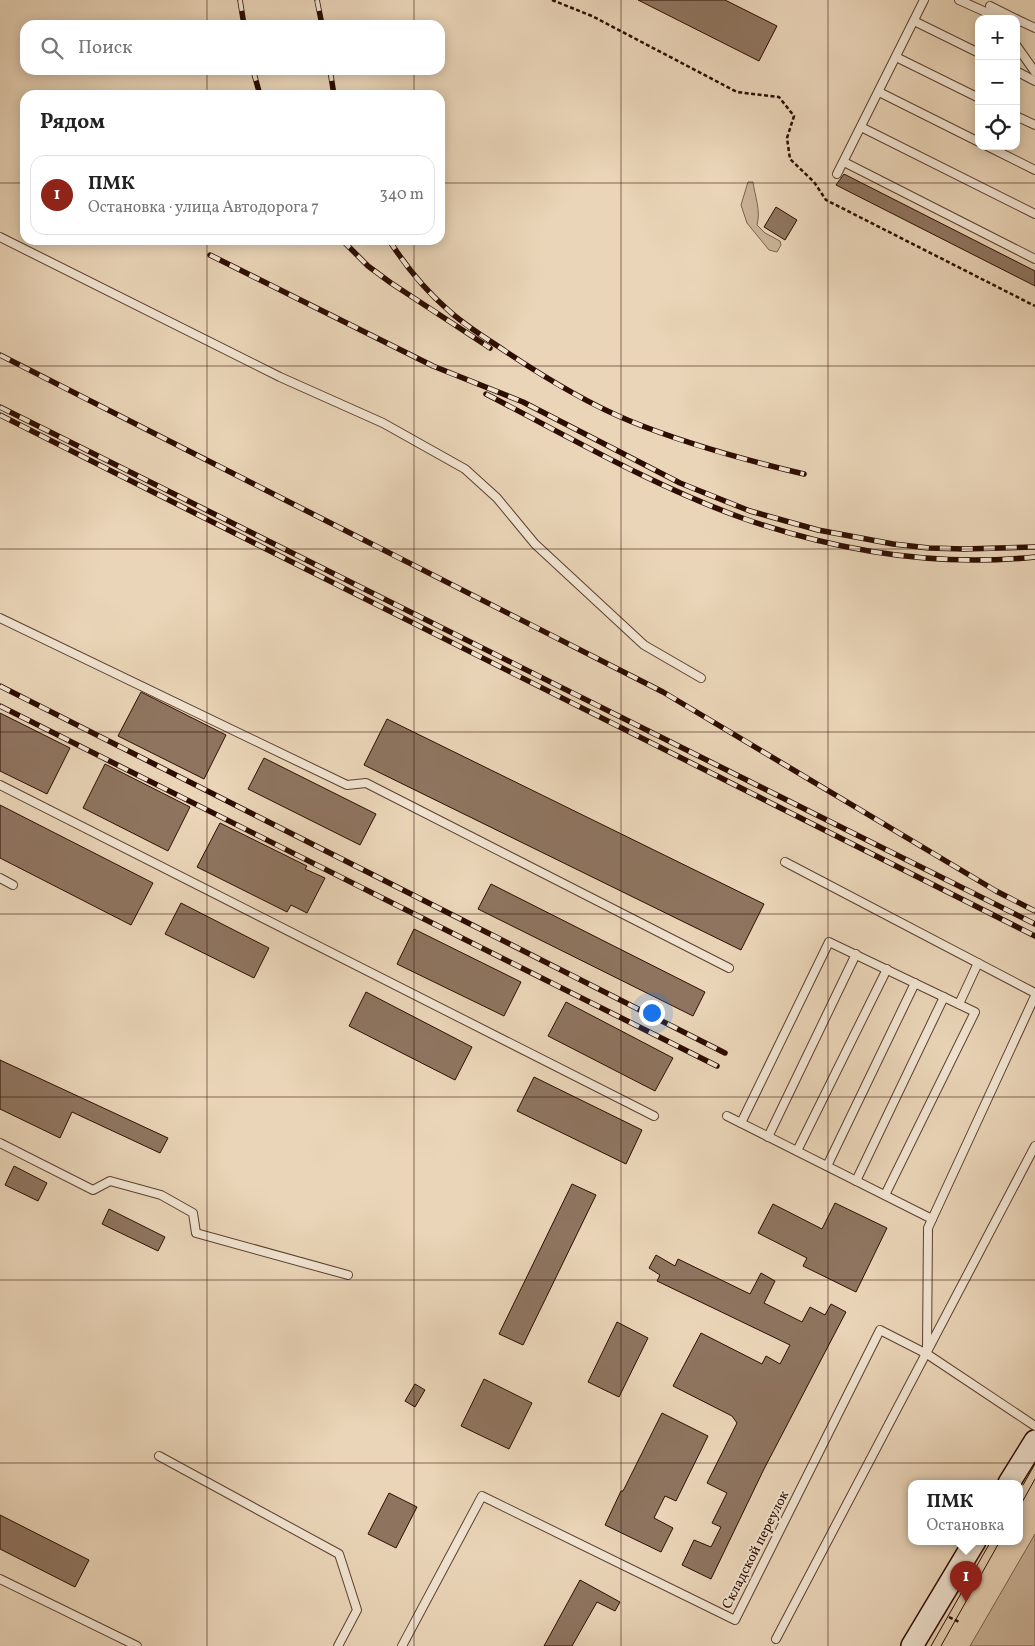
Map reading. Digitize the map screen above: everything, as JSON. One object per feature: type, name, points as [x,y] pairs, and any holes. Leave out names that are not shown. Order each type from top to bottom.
[{"type":"street","points":[[1011,1480],[1035,1441]]},
{"type":"street","points":[[912,1646],[973,1545]]},
{"type":"lane","points":[[837,174],[924,0]]},
{"type":"lane","points":[[960,0],[991,15]]},
{"type":"lane","points":[[988,3],[996,15]]},
{"type":"lane","points":[[988,3],[1009,15]]},
{"type":"lane","points":[[914,21],[975,51]]},
{"type":"lane","points":[[1020,21],[1035,28]]},
{"type":"lane","points":[[1020,50],[1035,71]]},
{"type":"lane","points":[[896,57],[975,96]]},
{"type":"lane","points":[[1020,73],[1035,81]]},
{"type":"lane","points":[[879,92],[975,140]]},
{"type":"lane","points":[[1020,118],[1035,125]]},
{"type":"lane","points":[[862,127],[1035,214]]},
{"type":"lane","points":[[995,150],[1035,170]]},
{"type":"lane","points":[[844,162],[1035,259]]},
{"type":"lane","points":[[0,237],[280,377],[383,423],[465,469],[497,498],[535,544],[644,645],[701,678]]},
{"type":"lane","points":[[0,618],[346,785],[366,783],[729,968]]},
{"type":"lane","points":[[0,785],[654,1116]]},
{"type":"lane","points":[[785,862],[1035,995],[928,1228],[927,1354]]},
{"type":"lane","points":[[0,878],[14,885]]},
{"type":"lane","points":[[741,1123],[829,942],[944,996],[975,1012],[885,1195]]},
{"type":"lane","points":[[768,1137],[856,954]]},
{"type":"lane","points":[[959,1004],[978,964]]},
{"type":"lane","points":[[797,1151],[886,969]]},
{"type":"lane","points":[[827,1166],[915,983]]},
{"type":"lane","points":[[856,1180],[944,996]]},
{"type":"lane","points":[[727,1116],[932,1218]]},
{"type":"lane","points":[[0,1143],[93,1190],[110,1181],[161,1195],[193,1213],[196,1233],[348,1275]]},
{"type":"lane","points":[[776,1639],[1035,1146]]},
{"type":"lane","name":"Складской переулок","points":[[402,1646],[482,1496],[735,1620],[880,1330],[927,1354],[1035,1426]]},
{"type":"lane","points":[[159,1456],[339,1554],[357,1610],[338,1646]]},
{"type":"lane","points":[[0,1579],[137,1646]]},
{"type":"path","points":[[552,0],[592,16],[737,92],[779,97],[794,116],[787,138],[790,160],[814,182],[826,200],[1035,306]]},
{"type":"path","points":[[966,1578],[980,1585]]},
{"type":"path","points":[[945,1615],[959,1622]]},
{"type":"shaded area","points":[[748,182],[753,182],[758,209],[757,225],[765,233],[780,241],[781,245],[777,252],[769,250],[747,223],[741,205]]},
{"type":"shaded area","points":[[1035,1534],[1035,1646],[970,1646]]},
{"type":"building","points":[[638,0],[725,0],[777,26],[759,61]]},
{"type":"building","points":[[844,174],[1035,271],[1035,286],[836,185]]},
{"type":"building","points":[[776,207],[797,220],[785,240],[764,227]]},
{"type":"building","points":[[141,692],[226,735],[204,779],[118,736]]},
{"type":"building","points":[[0,713],[70,748],[47,794],[0,771]]},
{"type":"building","points":[[387,719],[764,904],[741,950],[364,765]]},
{"type":"building","points":[[264,758],[376,814],[360,845],[248,789]]},
{"type":"building","points":[[105,764],[190,807],[168,851],[83,808]]},
{"type":"building","points":[[0,805],[153,883],[131,925],[0,858]]},
{"type":"building","points":[[220,823],[307,866],[305,869],[325,878],[307,913],[291,905],[287,912],[197,867]]},
{"type":"building","points":[[491,884],[705,992],[693,1016],[478,909]]},
{"type":"building","points":[[181,903],[269,948],[254,978],[165,934]]},
{"type":"building","points":[[414,929],[521,982],[504,1016],[397,964]]},
{"type":"building","points":[[366,992],[472,1047],[455,1080],[349,1026]]},
{"type":"building","points":[[566,1002],[673,1058],[655,1091],[548,1036]]},
{"type":"building","points":[[0,1060],[168,1138],[160,1153],[72,1112],[60,1138],[0,1109]]},
{"type":"building","points":[[534,1077],[642,1130],[626,1164],[517,1111]]},
{"type":"building","points":[[14,1166],[47,1183],[38,1201],[5,1185]]},
{"type":"building","points":[[572,1184],[596,1195],[523,1345],[499,1334]]},
{"type":"building","points":[[835,1203],[887,1228],[856,1292],[803,1266],[807,1258],[758,1233],[773,1204],[822,1229]]},
{"type":"building","points":[[109,1209],[165,1237],[158,1251],[102,1224]]},
{"type":"building","points":[[656,1255],[675,1266],[678,1259],[750,1294],[761,1273],[775,1281],[764,1303],[802,1322],[810,1307],[825,1315],[831,1304],[846,1312],[764,1469],[711,1579],[682,1565],[694,1540],[711,1547],[721,1527],[712,1523],[727,1493],[707,1483],[737,1423],[732,1416],[673,1386],[701,1333],[762,1364],[766,1356],[780,1364],[790,1345],[657,1281],[660,1275],[649,1268]]},
{"type":"building","points":[[617,1322],[648,1338],[619,1397],[588,1382]]},
{"type":"building","points":[[484,1379],[532,1403],[509,1449],[461,1426]]},
{"type":"building","points":[[415,1384],[425,1390],[415,1407],[405,1401]]},
{"type":"building","points":[[662,1413],[708,1436],[676,1501],[665,1496],[654,1518],[673,1528],[661,1552],[605,1525]]},
{"type":"building","points":[[389,1493],[417,1507],[396,1548],[368,1534]]},
{"type":"building","points":[[0,1515],[89,1560],[75,1587],[0,1549]]},
{"type":"building","points":[[580,1580],[620,1602],[615,1611],[597,1602],[572,1646],[544,1646]]},
{"type":"tram line","points":[[1023,1485],[1035,1464]]},
{"type":"tram line","points":[[1023,1501],[1035,1479]]},
{"type":"tram line","points":[[931,1646],[989,1545]]},
{"type":"tram line","points":[[941,1646],[998,1545]]},
{"type":"railway","points":[[240,0],[243,20]]},
{"type":"railway","points":[[317,0],[321,20]]},
{"type":"railway","points":[[254,75],[259,90]]},
{"type":"railway","points":[[331,75],[333,90]]},
{"type":"railway","points":[[347,245],[368,266],[391,283],[490,348]]},
{"type":"railway","points":[[392,245],[408,268],[454,315],[505,351],[566,389],[614,414],[673,437],[738,457],[804,474]]},
{"type":"railway","points":[[210,255],[433,366],[523,402],[680,483],[750,511],[818,530],[893,544],[964,549],[1035,547]]},
{"type":"railway","points":[[0,355],[663,692],[996,891],[1035,911]]},
{"type":"railway","points":[[486,394],[646,477],[712,506],[780,530],[851,548],[924,558],[998,560],[1035,557]]},
{"type":"railway","points":[[0,407],[1035,924]]},
{"type":"railway","points":[[0,415],[1035,936]]},
{"type":"railway","points":[[0,686],[725,1053]]},
{"type":"railway","points":[[0,706],[717,1066]]},
{"type":"place","name":"ПМК","points":[[966,1602]]}]
